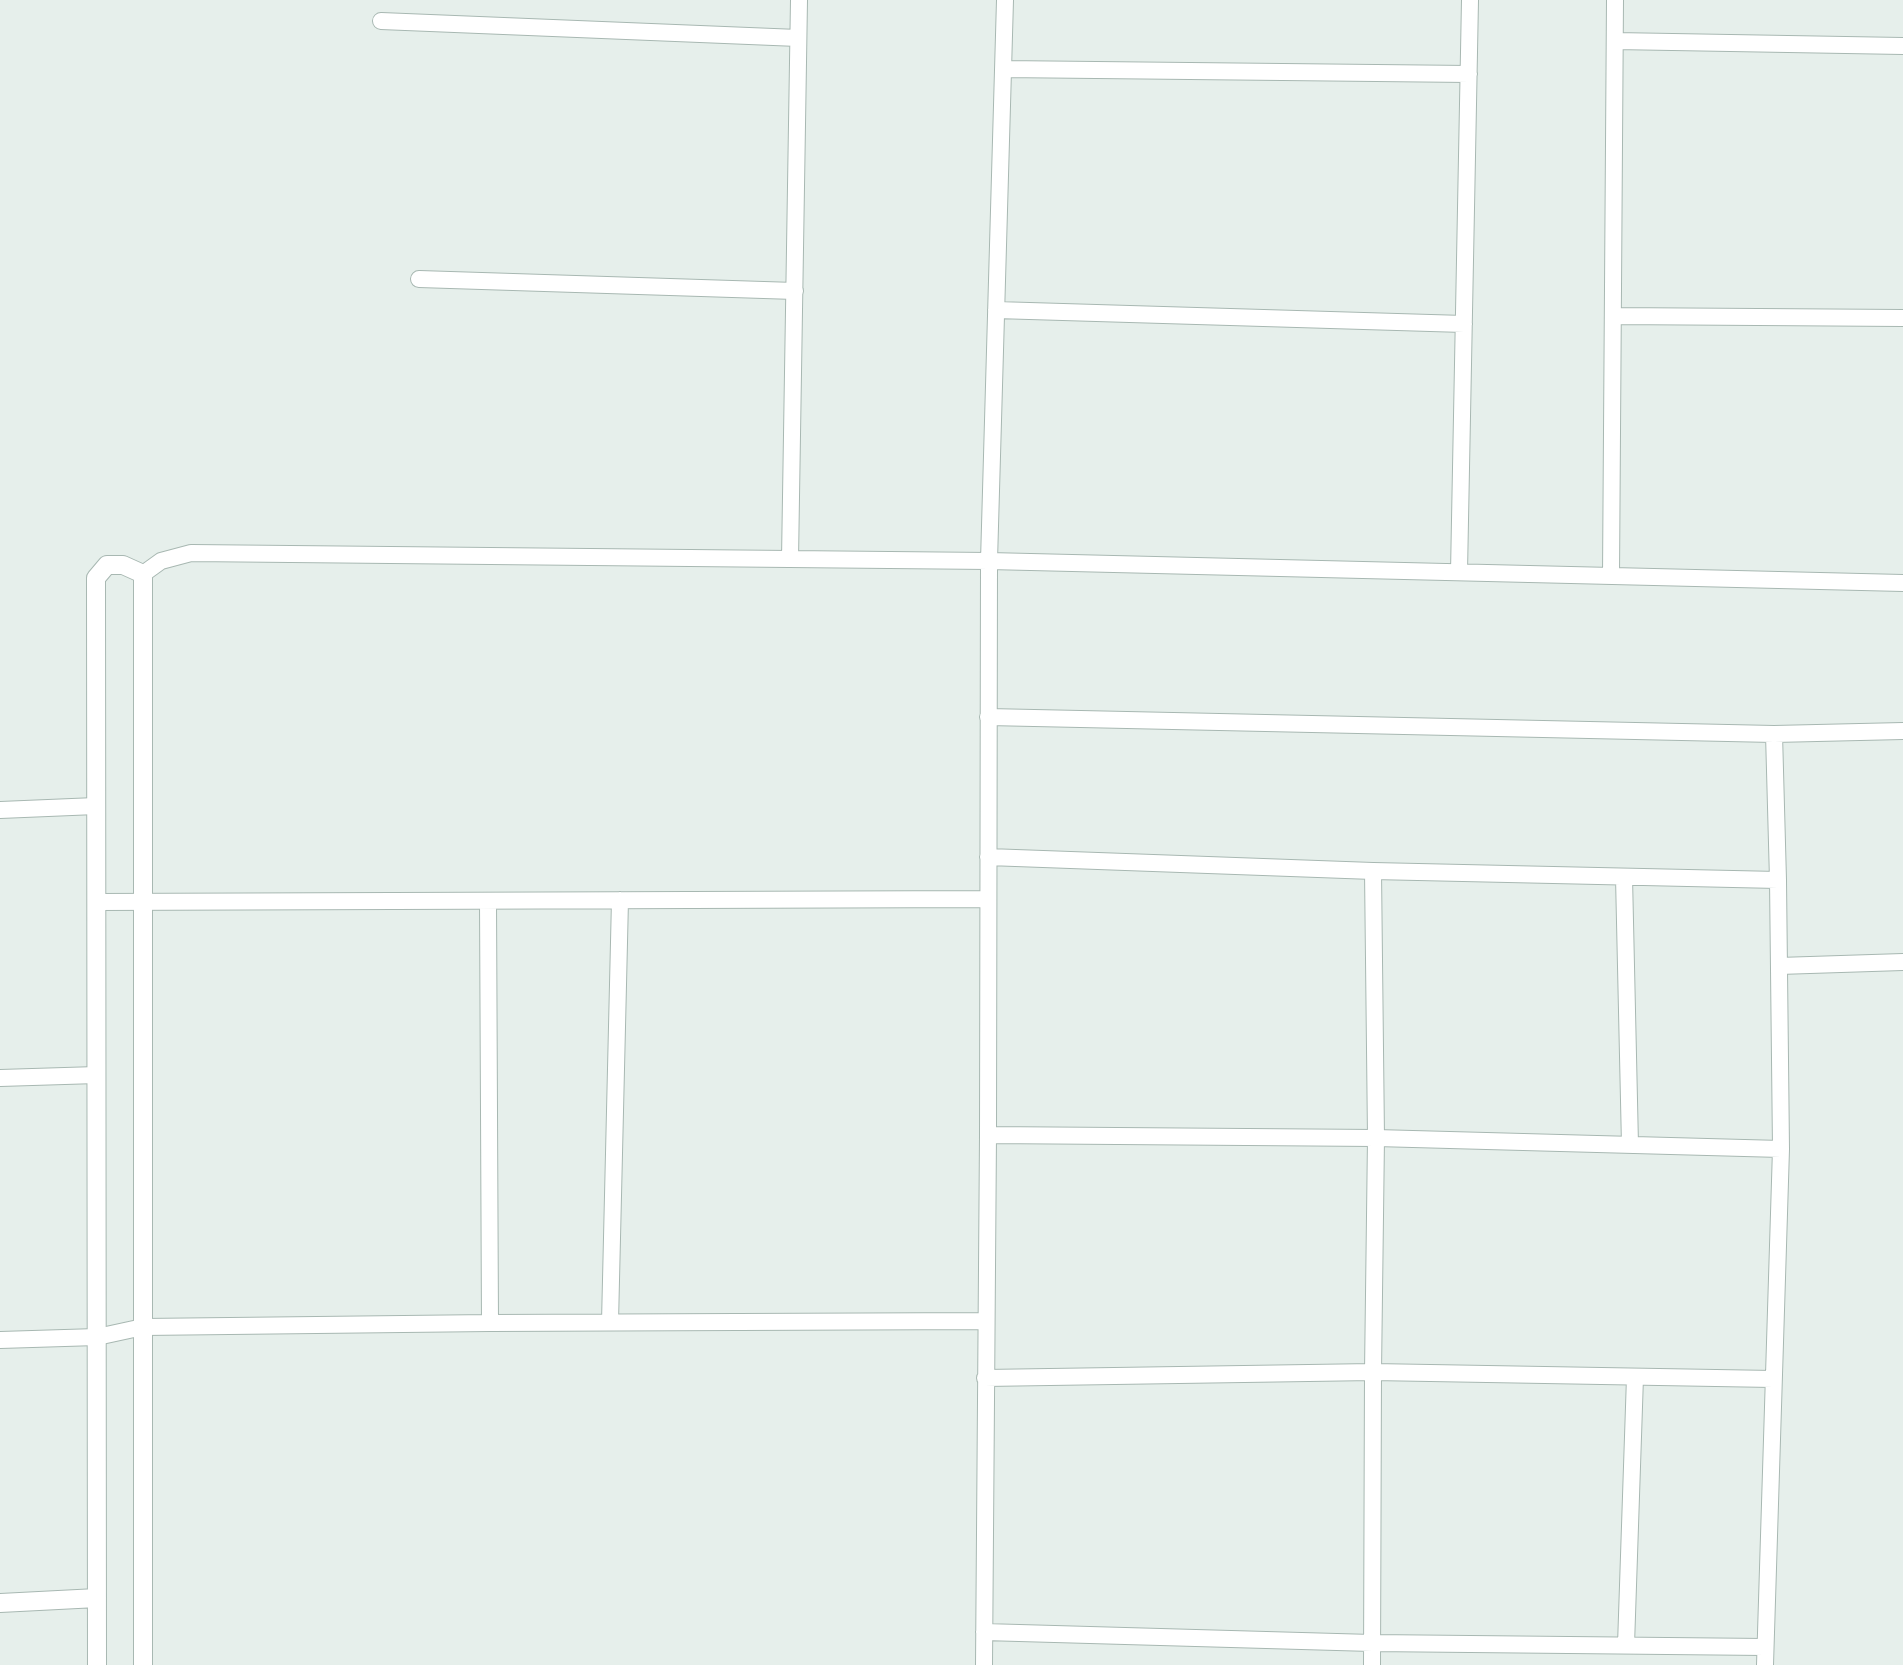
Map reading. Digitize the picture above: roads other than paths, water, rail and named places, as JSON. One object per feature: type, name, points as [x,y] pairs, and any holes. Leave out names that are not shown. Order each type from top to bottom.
[{"type":"street","points":[[97,1665],[96,578],[107,566],[123,565],[143,574],[143,1665]]},
{"type":"street","points":[[0,1603],[97,1598]]},
{"type":"lane","points":[[790,560],[799,0]]},
{"type":"lane","points":[[984,1665],[989,561],[1005,0]]},
{"type":"lane","points":[[1459,572],[1470,0]]},
{"type":"lane","points":[[1611,576],[1615,0]]},
{"type":"lane","points":[[381,21],[798,39]]},
{"type":"lane","points":[[1615,41],[1903,46]]},
{"type":"lane","points":[[1003,69],[1468,74]]},
{"type":"lane","points":[[418,279],[795,291]]},
{"type":"lane","points":[[996,310],[1464,324]]},
{"type":"lane","points":[[1613,316],[1903,318]]},
{"type":"lane","points":[[143,574],[161,561],[191,553],[989,561],[1903,583]]},
{"type":"lane","points":[[988,717],[1774,734],[1903,731]]},
{"type":"lane","points":[[1765,1665],[1781,1149],[1774,734]]},
{"type":"lane","points":[[0,810],[96,806]]},
{"type":"lane","points":[[988,857],[1373,871],[1778,880]]},
{"type":"lane","points":[[1372,1665],[1372,1372],[1376,1138],[1373,871]]},
{"type":"lane","points":[[1624,876],[1630,1146]]},
{"type":"lane","points":[[96,903],[988,898]]},
{"type":"lane","points":[[610,1322],[620,900]]},
{"type":"lane","points":[[488,901],[490,1323]]},
{"type":"lane","points":[[1779,966],[1903,963]]},
{"type":"lane","points":[[0,1078],[97,1075]]},
{"type":"lane","points":[[988,1135],[1376,1138],[1781,1149]]},
{"type":"lane","points":[[0,1340],[97,1337],[143,1327],[610,1322],[986,1322]]},
{"type":"lane","points":[[985,1378],[1372,1372],[1773,1379]]},
{"type":"lane","points":[[1626,1646],[1635,1377]]},
{"type":"lane","points":[[984,1632],[1372,1643],[1765,1647]]}]
